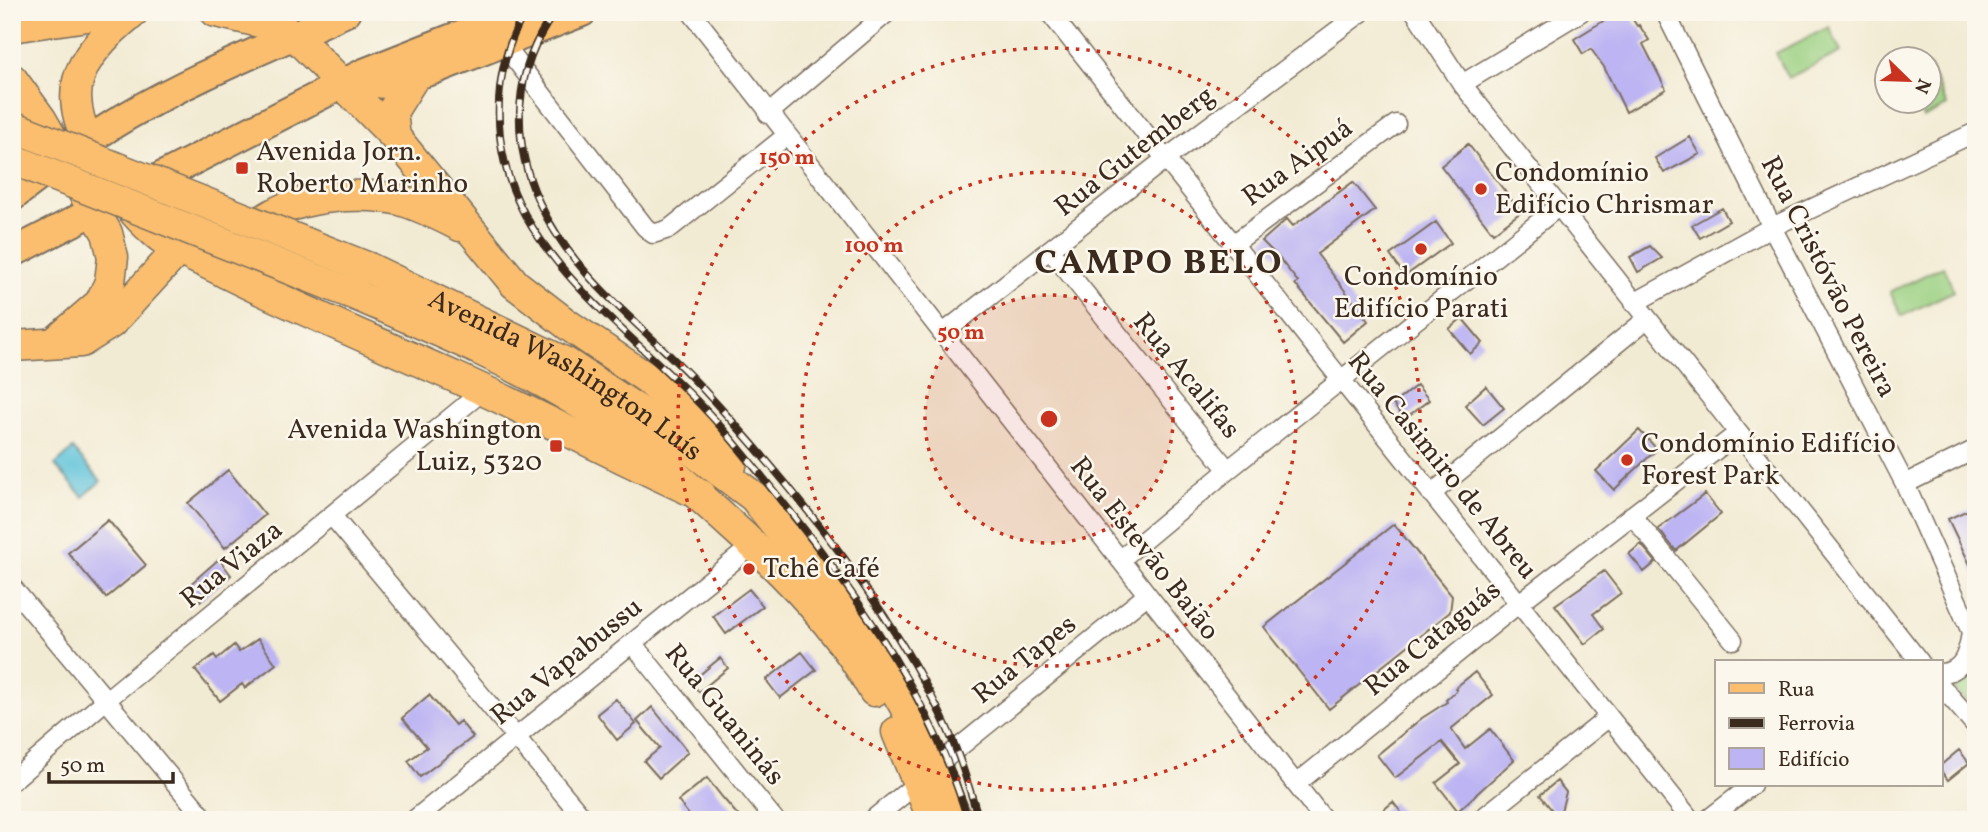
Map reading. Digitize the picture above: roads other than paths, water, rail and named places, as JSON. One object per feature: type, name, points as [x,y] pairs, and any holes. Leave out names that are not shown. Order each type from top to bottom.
[{"type":"highway","points":[[12,27],[115,12]]},
{"type":"highway","points":[[55,342],[100,303],[110,282],[113,257],[107,233],[94,211],[74,150],[75,90],[83,64],[103,37],[132,12]]},
{"type":"highway","points":[[216,12],[272,25],[294,35],[353,78],[395,137],[468,230],[515,284],[568,325],[634,366],[699,427],[754,497]]},
{"type":"highway","points":[[395,137],[392,112],[414,77]]},
{"type":"highway","points":[[12,79],[41,119],[153,232],[179,249],[246,283],[484,390],[701,495]]},
{"type":"highway","name":"Avenida Washington Luís","points":[[12,126],[369,268],[566,363],[645,415],[754,497],[868,642],[902,699],[928,774],[933,820]]},
{"type":"highway","name":"Avenida Washington Luís","points":[[12,159],[358,296],[457,339],[546,384],[605,421],[701,495],[810,601],[850,654],[902,740],[928,774],[957,820]]},
{"type":"highway","points":[[246,283],[239,270],[238,258],[248,236],[265,218],[288,206],[323,198],[398,200],[427,209],[468,230]]},
{"type":"highway","points":[[12,346],[80,342],[111,323],[179,249]]},
{"type":"main road","points":[[12,197],[74,150],[203,76],[346,12]]},
{"type":"main road","points":[[12,253],[353,78],[519,12]]},
{"type":"main road","points":[[353,78],[375,83],[414,77],[504,45],[582,12]]},
{"type":"street","name":"Rua Estevão Baião","points":[[691,12],[768,114],[1324,820]]},
{"type":"street","points":[[768,114],[888,12]]},
{"type":"street","name":"Rua Casimiro de Abreu","points":[[1049,12],[1691,820]]},
{"type":"street","name":"Rua Gutemberg","points":[[942,334],[1164,160],[1362,12]]},
{"type":"street","points":[[1415,12],[1462,84],[1918,660]]},
{"type":"street","points":[[1462,84],[1581,12]]},
{"type":"street","name":"Rua Cristóvão Pereira","points":[[1665,12],[1772,228],[1905,484],[1973,638]]},
{"type":"street","points":[[504,45],[653,234],[669,229],[786,136]]},
{"type":"street","name":"Rua Aipuá","points":[[1232,245],[1395,124]]},
{"type":"street","points":[[1634,303],[1772,228],[1976,132]]},
{"type":"street","points":[[1119,560],[1558,207]]},
{"type":"street","name":"Rua Acalifas","points":[[1051,251],[1228,470]]},
{"type":"street","points":[[1430,494],[1647,319]]},
{"type":"street","name":"Rua Viaza","points":[[12,781],[105,701],[333,517],[484,390]]},
{"type":"street","name":"Rua Cataguás","points":[[1296,784],[1518,604],[1738,433]]},
{"type":"street","points":[[1905,484],[1976,449]]},
{"type":"street","points":[[1632,515],[1733,640]]},
{"type":"street","points":[[333,517],[585,820]]},
{"type":"street","name":"Rua Vapabussu","points":[[414,820],[753,545]]},
{"type":"street","points":[[12,587],[206,820]]},
{"type":"street","name":"Rua Tapes","points":[[872,820],[1147,595]]},
{"type":"street","points":[[1942,673],[1954,670],[1962,663],[1973,638]]},
{"type":"street","name":"Rua Guaninás","points":[[633,644],[775,820]]},
{"type":"street","points":[[1942,687],[1976,726]]},
{"type":"street","points":[[1480,820],[1609,717]]},
{"type":"street","points":[[1707,820],[1751,786]]},
{"type":"water","points":[[73,449],[101,481],[83,497],[55,465]]},
{"type":"railway","points":[[525,12],[505,61],[499,114],[506,166],[525,215],[541,241],[581,289],[718,424],[844,582],[894,657],[916,696],[936,736],[968,820]]},
{"type":"railway","points":[[555,12],[531,56],[520,104],[523,154],[539,202],[554,230],[591,279],[735,424],[801,502],[864,586],[918,672],[941,715],[958,754],[979,820]]},
{"type":"place","name":"Avenida Jorn. Roberto Marinho","points":[[242,168]]},
{"type":"place","name":"Condomínio Edifício Chrismar","points":[[1481,189]]},
{"type":"place","name":"Condomínio Edifício Parati","points":[[1421,249]]},
{"type":"place","name":"Avenida Washington Luiz, 5320","points":[[556,446]]},
{"type":"place","name":"Condomínio Edifício Forest Park","points":[[1627,460]]},
{"type":"place","name":"Tchê Café","points":[[749,569]]},
{"type":"district","name":"CAMPO BELO","points":[[1159,264]]}]
